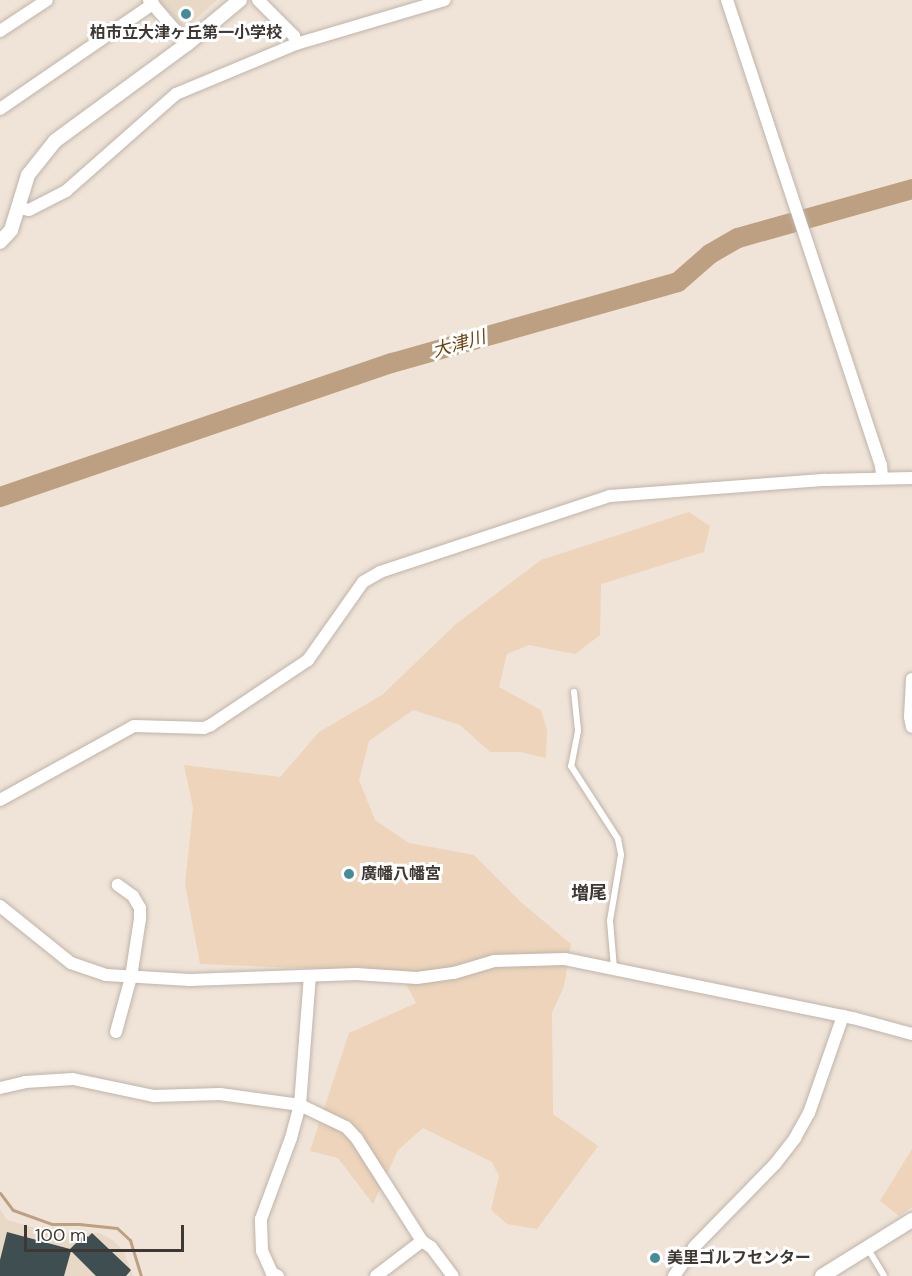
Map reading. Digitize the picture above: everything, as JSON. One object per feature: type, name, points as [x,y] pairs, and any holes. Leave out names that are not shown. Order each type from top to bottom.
[{"type":"street","points":[[0,31],[47,0]]},
{"type":"street","points":[[0,242],[11,230],[28,175],[55,141],[187,44],[240,0]]},
{"type":"street","points":[[258,0],[294,36],[296,44]]},
{"type":"street","points":[[18,208],[29,210],[66,191],[176,94],[296,44],[445,0]]},
{"type":"street","points":[[727,0],[881,465],[882,477]]},
{"type":"street","points":[[0,109],[151,2],[187,44]]},
{"type":"street","points":[[0,800],[134,726],[204,728],[211,725],[308,660],[363,582],[380,572],[610,496],[882,477],[912,478]]},
{"type":"street","points":[[912,679],[910,717],[912,727]]},
{"type":"street","points":[[116,1032],[131,977],[140,908],[133,896],[118,885]]},
{"type":"street","points":[[0,906],[71,963],[106,975],[190,980],[356,974],[435,977],[494,961],[580,960],[843,1016],[912,1034]]},
{"type":"street","points":[[278,1276],[272,1273],[262,1251],[261,1219],[291,1138],[300,1105],[310,976]]},
{"type":"street","points":[[674,1276],[694,1246],[775,1164],[795,1138],[809,1113],[843,1016]]},
{"type":"street","points":[[0,1088],[25,1082],[73,1079],[154,1096],[220,1094],[300,1105],[346,1127],[357,1139],[422,1241],[431,1247],[453,1276]]},
{"type":"street","points":[[822,1276],[912,1220]]},
{"type":"street","points":[[376,1276],[422,1241]]},
{"type":"lane","points":[[574,693],[578,731],[571,766],[618,839],[621,855],[610,921],[614,969]]},
{"type":"lane","points":[[868,1248],[884,1276]]},
{"type":"shaded area","name":"柏市立大津ヶ丘第一小学校","points":[[158,0],[217,0],[185,29]]},
{"type":"shaded area","points":[[689,512],[710,526],[704,552],[601,584],[600,635],[575,654],[529,645],[507,654],[499,687],[541,710],[547,730],[546,758],[520,752],[490,752],[460,725],[413,710],[369,741],[359,780],[375,820],[409,843],[474,855],[522,903],[571,944],[564,986],[552,1013],[553,1114],[598,1146],[537,1229],[507,1224],[491,1210],[499,1176],[492,1162],[423,1128],[398,1150],[373,1204],[338,1158],[310,1151],[349,1033],[416,1003],[400,972],[200,964],[185,884],[193,808],[184,765],[280,777],[319,732],[382,695],[456,624],[541,560]]},
{"type":"shaded area","points":[[912,1149],[912,1207],[899,1216],[880,1201]]},
{"type":"shaded area","points":[[0,1209],[7,1220],[53,1233],[100,1233],[114,1241],[124,1252],[133,1276],[0,1276]]},
{"type":"building","points":[[7,1232],[70,1249],[85,1234],[88,1237],[92,1233],[131,1270],[126,1276],[96,1276],[71,1251],[64,1276],[0,1276],[0,1260]]},
{"type":"waterway","name":"大津川","points":[[0,497],[392,363],[678,282],[710,254],[738,238],[912,189]]},
{"type":"waterway","points":[[0,1193],[13,1210],[52,1224],[117,1228],[130,1240],[141,1276]]},
{"type":"place","name":"柏市立大津ヶ丘第一小学校","points":[[186,14]]},
{"type":"place","name":"廣幡八幡宮","points":[[349,874]]},
{"type":"place","name":"美里ゴルフセンター","points":[[655,1258]]},
{"type":"district","name":"増尾","points":[[589,893]]}]
